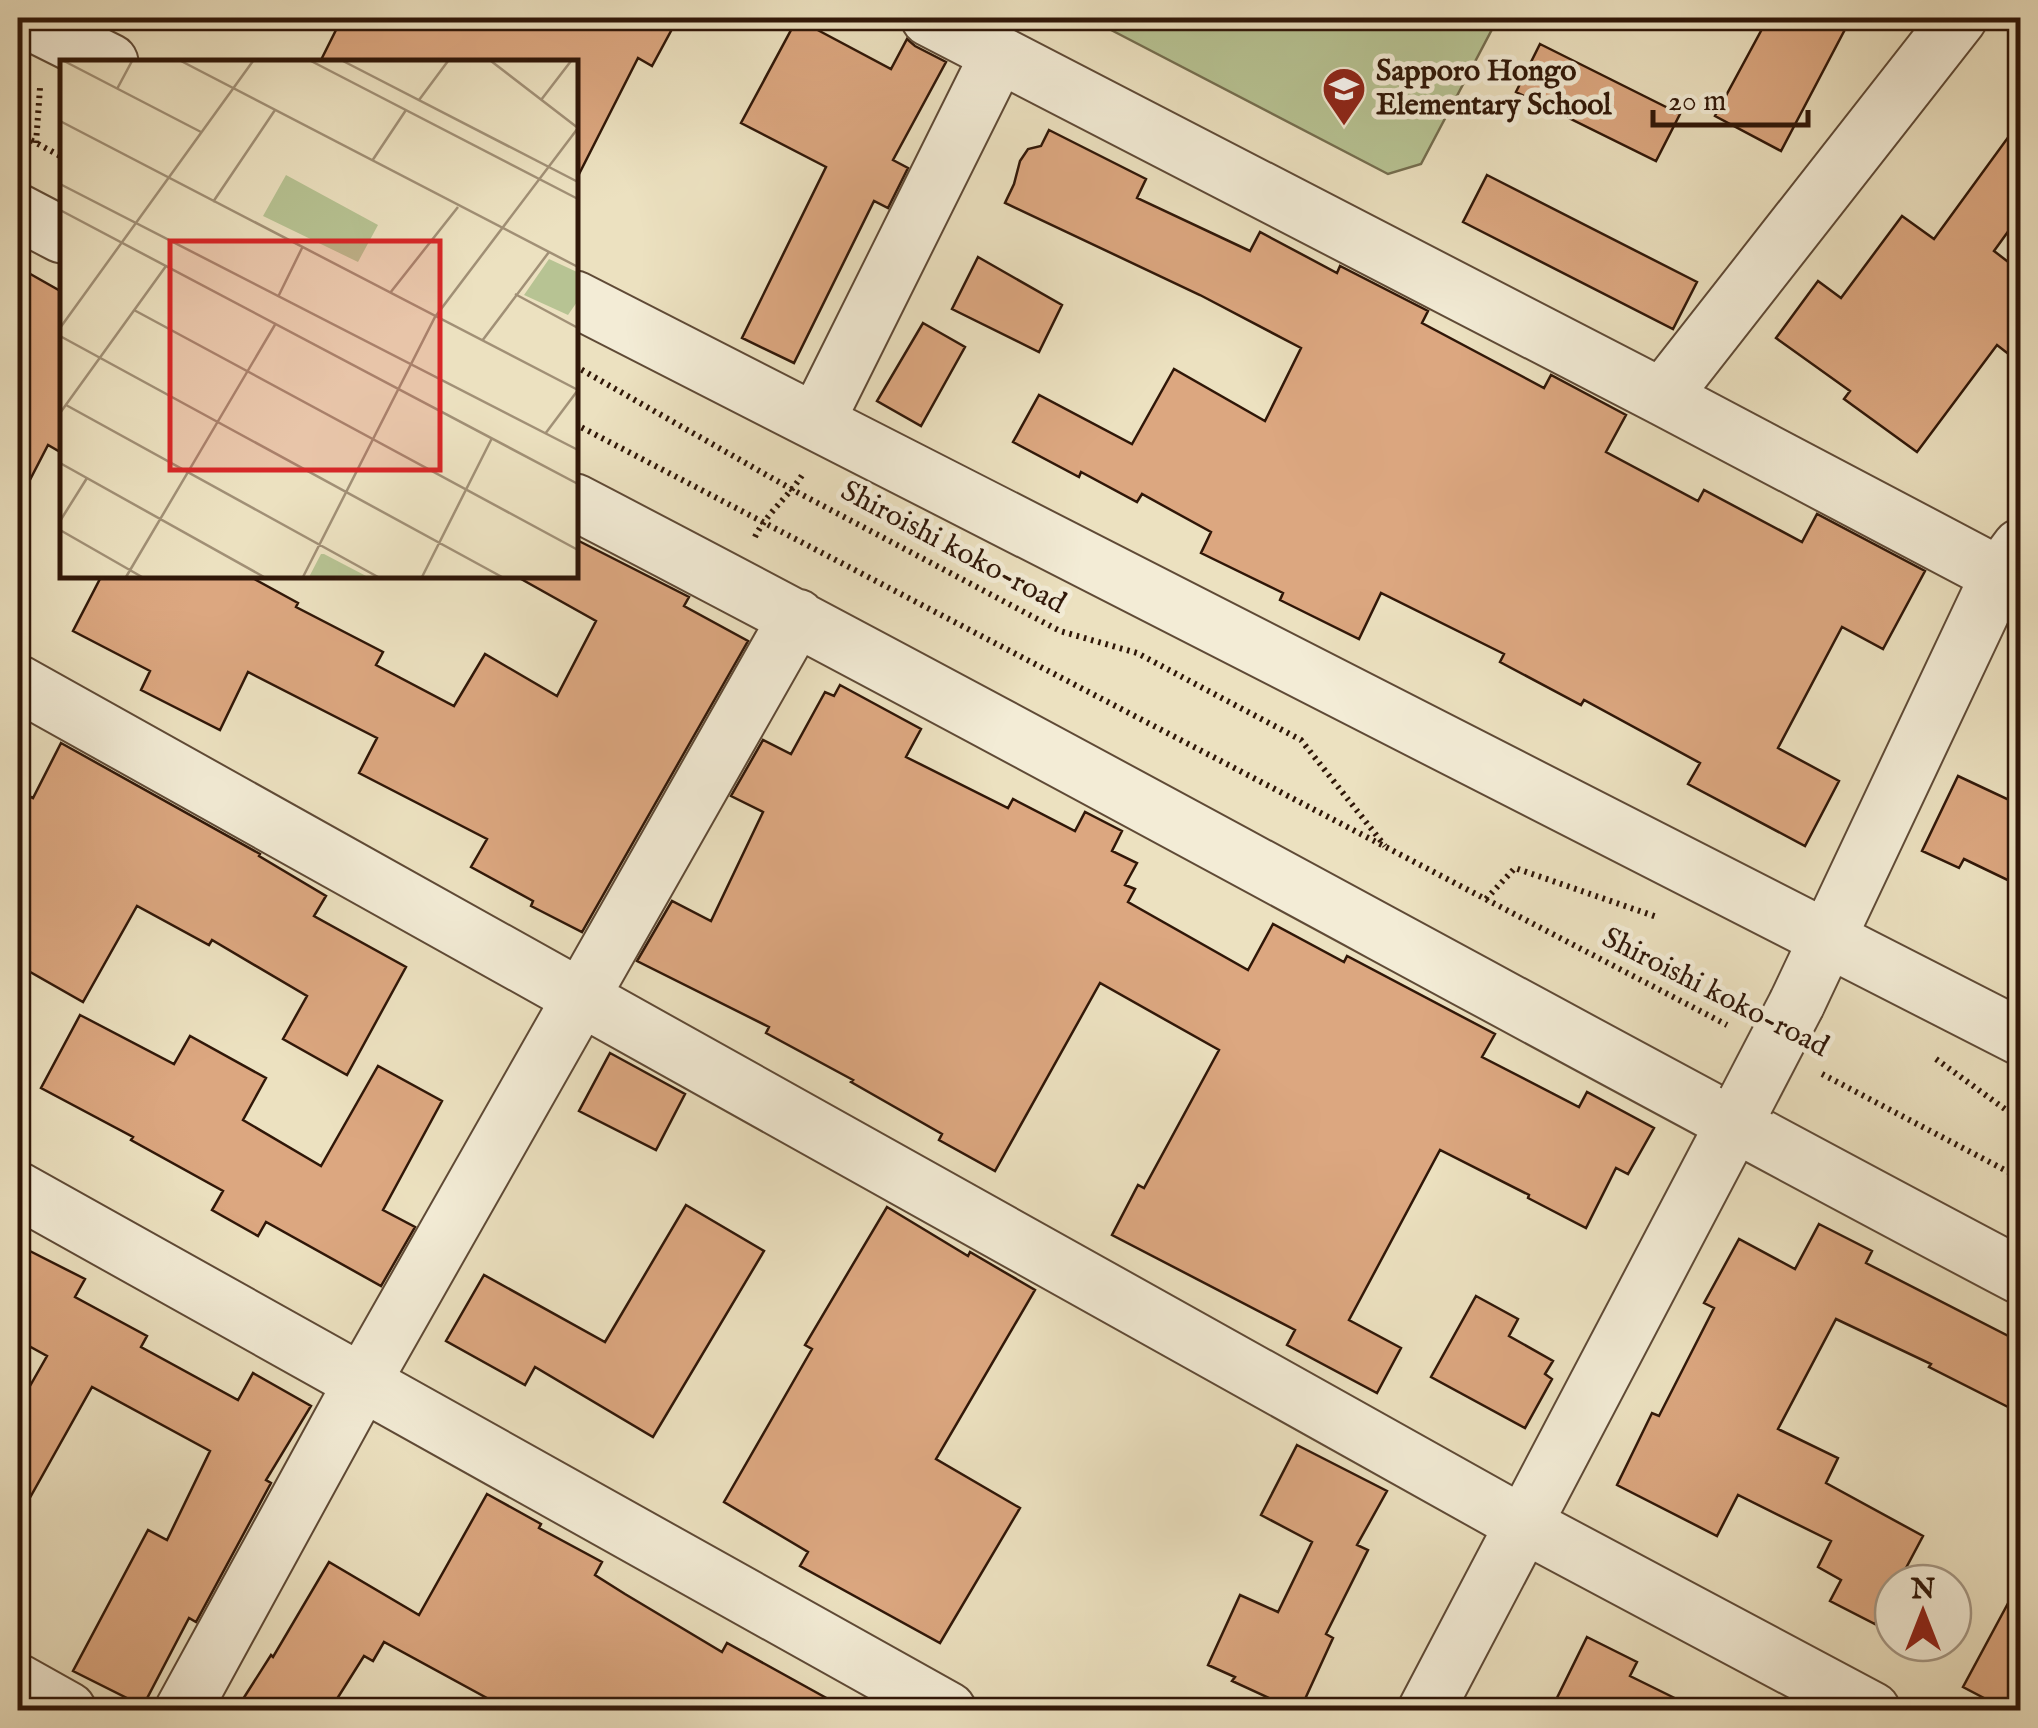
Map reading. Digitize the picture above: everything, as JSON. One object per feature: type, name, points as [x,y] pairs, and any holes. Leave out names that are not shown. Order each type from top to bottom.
[{"type":"street","points":[[22,18],[106,60]]},
{"type":"street","points":[[929,18],[1662,397],[2014,569],[1740,1113],[1426,1710]]},
{"type":"street","points":[[1662,397],[1959,18]]},
{"type":"street","points":[[822,425],[999,54]]},
{"type":"street","points":[[18,212],[60,234]]},
{"type":"street","points":[[578,301],[2020,1037]]},
{"type":"street","points":[[578,504],[1740,1113],[2020,1276]]},
{"type":"street","points":[[182,1710],[363,1381],[797,617]]},
{"type":"street","points":[[18,682],[1523,1524],[1872,1710]]},
{"type":"street","points":[[18,1190],[948,1710]]},
{"type":"street","points":[[18,1682],[68,1710]]},
{"type":"path","points":[[29,80],[40,88],[36,143]]},
{"type":"path","points":[[18,133],[60,155]]},
{"type":"path","name":"Shiroishi koko-road","points":[[578,368],[794,490],[1060,631],[1137,652],[1302,740],[1388,849]]},
{"type":"path","points":[[732,583],[762,522],[794,490],[822,425]]},
{"type":"path","name":"Shiroishi koko-road","points":[[578,426],[1734,1028]]},
{"type":"path","points":[[1486,900],[1515,868],[1664,919]]},
{"type":"path","name":"Shiroishi koko-road","points":[[1811,1068],[2020,1178]]},
{"type":"green space","points":[[1088,18],[1498,18],[1421,164],[1388,174]]},
{"type":"building","points":[[342,18],[678,18],[652,66],[638,58],[578,176],[578,60],[321,60]]},
{"type":"building","points":[[1768,18],[1851,18],[1781,151],[1715,116]]},
{"type":"building","points":[[797,19],[891,69],[907,39],[946,62],[893,160],[908,168],[888,208],[874,201],[794,363],[742,338],[826,167],[741,123]]},
{"type":"building","points":[[1540,44],[1680,114],[1656,161],[1516,92]]},
{"type":"building","points":[[2020,121],[2020,215],[1994,251],[2020,271],[2020,363],[1997,345],[1917,452],[1844,399],[1850,391],[1776,338],[1818,281],[1841,298],[1902,216],[1934,239]]},
{"type":"building","points":[[1049,130],[1146,179],[1137,198],[1250,251],[1260,232],[1337,273],[1340,266],[1428,311],[1422,323],[1544,388],[1551,375],[1626,415],[1606,452],[1698,501],[1704,490],[1802,542],[1817,514],[1925,571],[1883,649],[1842,627],[1778,748],[1839,781],[1805,846],[1688,784],[1700,763],[1584,700],[1581,705],[1500,662],[1504,654],[1381,593],[1359,639],[1280,600],[1283,593],[1201,553],[1211,532],[1142,494],[1137,502],[1013,442],[1039,395],[1132,444],[1174,369],[1265,421],[1301,348],[1200,295],[1005,203],[1020,161],[1028,149],[1041,146]]},
{"type":"building","points":[[1487,175],[1697,282],[1673,329],[1463,222]]},
{"type":"building","points":[[978,257],[1062,305],[1039,352],[952,309]]},
{"type":"building","points":[[18,267],[60,291],[60,452],[48,445],[18,503]]},
{"type":"building","points":[[923,323],[965,347],[921,426],[877,401]]},
{"type":"building","points":[[578,541],[689,597],[684,606],[748,641],[582,932],[531,906],[533,901],[471,867],[487,839],[359,773],[377,738],[248,672],[220,730],[141,690],[150,671],[73,631],[100,578],[252,578],[298,603],[296,607],[383,652],[376,665],[454,706],[485,654],[557,696],[596,621],[519,578],[578,578]]},
{"type":"building","points":[[840,685],[921,729],[906,757],[1008,808],[1013,799],[1075,831],[1085,812],[1122,831],[1112,851],[1137,863],[1125,885],[1135,889],[1128,902],[1248,970],[1273,924],[1344,962],[1347,956],[1495,1034],[1482,1057],[1579,1107],[1587,1092],[1654,1128],[1628,1174],[1616,1168],[1586,1228],[1440,1150],[1349,1320],[1401,1348],[1377,1393],[1287,1345],[1295,1330],[1112,1235],[1138,1185],[1144,1188],[1219,1050],[1100,983],[995,1171],[939,1140],[942,1134],[853,1080],[766,1033],[769,1027],[637,961],[672,901],[711,921],[763,812],[731,796],[763,740],[791,754],[825,692],[834,696]]},
{"type":"building","points":[[61,743],[260,854],[326,896],[314,916],[406,967],[347,1075],[283,1039],[307,996],[212,940],[209,945],[137,906],[83,1002],[18,965],[18,791],[33,798]]},
{"type":"building","points":[[1958,776],[2020,805],[2020,886],[1964,859],[1959,868],[1922,851]]},
{"type":"building","points":[[80,1015],[174,1064],[190,1036],[266,1078],[243,1120],[321,1166],[378,1066],[442,1101],[383,1210],[415,1227],[381,1286],[266,1222],[258,1236],[212,1210],[223,1191],[41,1088]]},
{"type":"building","points":[[610,1053],[685,1094],[656,1150],[579,1111]]},
{"type":"building","points":[[686,1205],[764,1251],[653,1437],[535,1367],[525,1385],[446,1341],[484,1275],[605,1342]]},
{"type":"building","points":[[887,1207],[968,1256],[970,1252],[1035,1290],[936,1459],[1020,1508],[940,1643],[800,1566],[808,1552],[724,1502],[812,1349],[805,1345]]},
{"type":"building","points":[[1819,1224],[1872,1251],[1866,1263],[2020,1342],[2020,1413],[1929,1367],[1931,1364],[1836,1319],[1778,1429],[1838,1458],[1826,1483],[1923,1536],[1909,1563],[1873,1563],[1873,1623],[1830,1601],[1841,1580],[1818,1567],[1831,1541],[1738,1495],[1717,1536],[1617,1485],[1652,1413],[1659,1416],[1714,1308],[1704,1303],[1739,1239],[1795,1269]]},
{"type":"building","points":[[18,1245],[85,1279],[75,1297],[147,1336],[141,1347],[238,1400],[253,1373],[311,1406],[266,1480],[271,1483],[196,1622],[189,1618],[143,1706],[73,1671],[148,1530],[167,1540],[210,1451],[92,1387],[18,1519],[18,1407],[47,1356],[18,1340]]},
{"type":"building","points":[[1476,1296],[1518,1319],[1509,1336],[1553,1361],[1545,1374],[1552,1379],[1525,1428],[1431,1377]]},
{"type":"building","points":[[1297,1445],[1387,1491],[1357,1545],[1368,1550],[1326,1634],[1333,1638],[1300,1710],[1232,1681],[1235,1677],[1208,1665],[1240,1595],[1278,1612],[1312,1542],[1261,1515]]},
{"type":"building","points":[[487,1494],[602,1562],[595,1575],[625,1594],[722,1652],[727,1643],[848,1710],[509,1710],[384,1642],[373,1661],[364,1656],[330,1710],[236,1710],[273,1657],[329,1562],[419,1615]]},
{"type":"building","points":[[2020,1581],[2020,1710],[2007,1710],[1963,1687]]},
{"type":"building","points":[[1587,1637],[1637,1662],[1630,1676],[1699,1710],[1551,1710]]},
{"type":"place","name":"Sapporo Hongo Elementary School","points":[[1344,127]]}]
